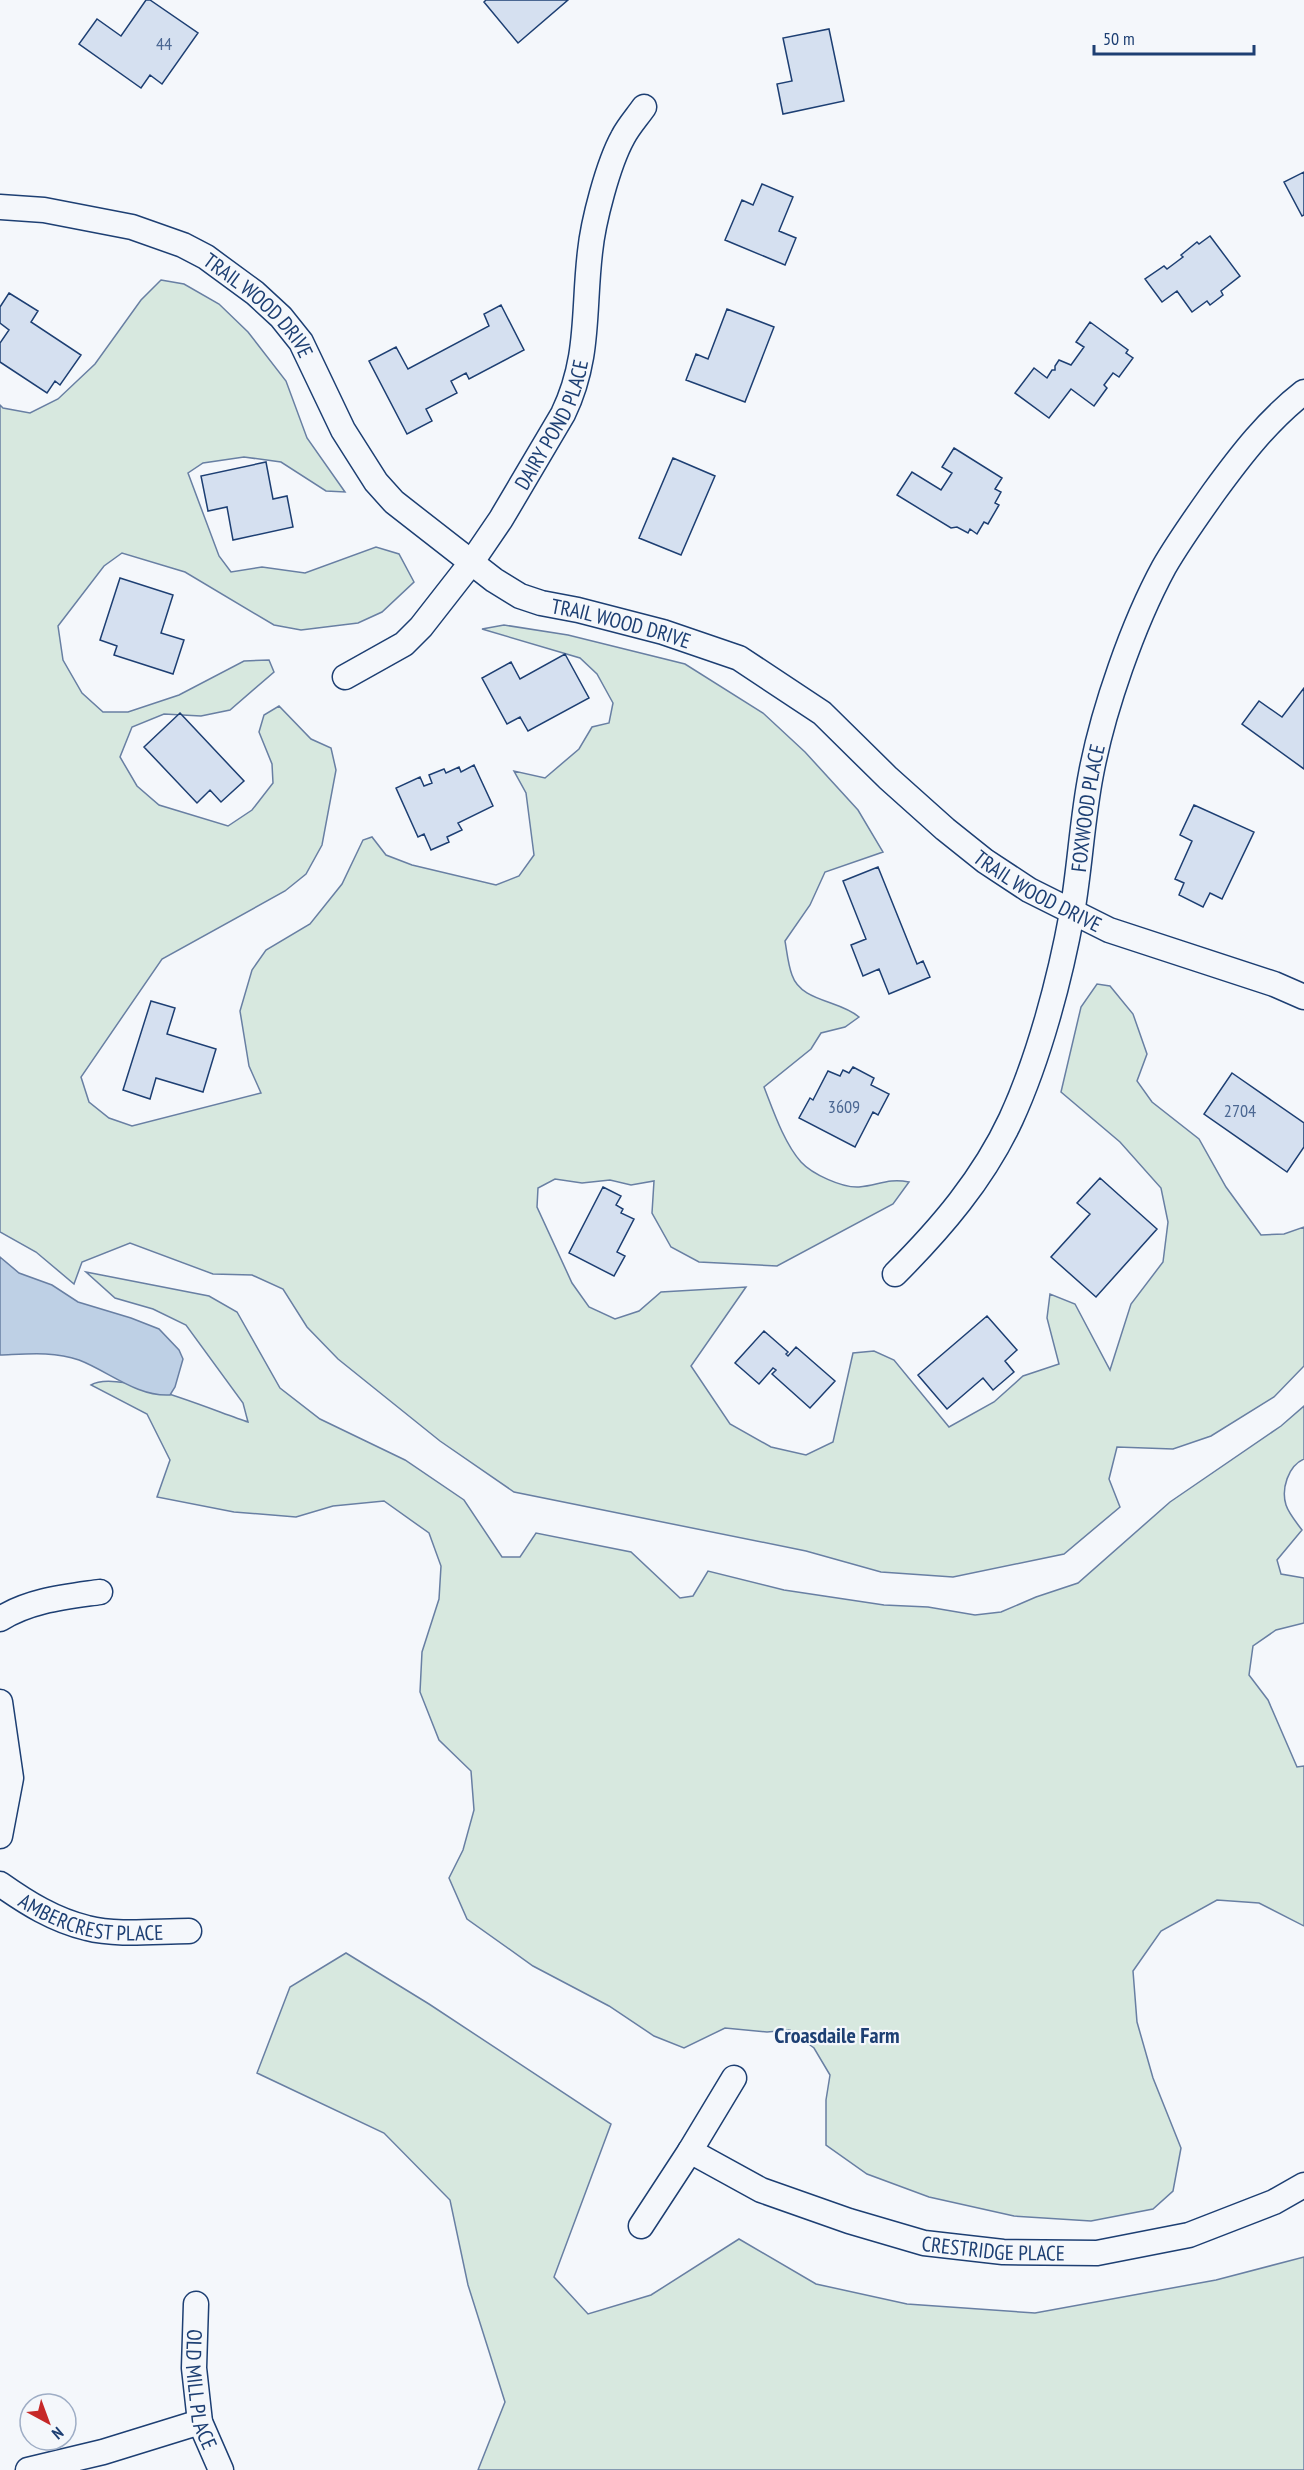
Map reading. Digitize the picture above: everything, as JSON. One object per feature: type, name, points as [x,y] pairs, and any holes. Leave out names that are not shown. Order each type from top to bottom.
[{"type":"street","name":"DAIRY POND PLACE","points":[[345,677],[404,644],[421,627],[471,563],[501,519],[572,396],[584,344],[592,233],[622,138],[644,107]]},
{"type":"street","name":"TRAIL WOOD DRIVE","points":[[0,207],[44,210],[132,227],[183,245],[228,271],[281,317],[301,342],[343,430],[376,482],[394,502],[471,563],[520,596],[663,632],[739,658],[822,713],[888,778],[985,861],[1029,890],[1109,930],[1274,984],[1304,997]]},
{"type":"street","name":"FOXWOOD PLACE","points":[[895,1274],[954,1211],[986,1165],[1011,1120],[1027,1079],[1055,986],[1072,912],[1096,750],[1112,696],[1152,593],[1165,566],[1192,523],[1238,458],[1275,417],[1304,392]]},
{"type":"street","points":[[0,1619],[15,1609],[46,1600],[100,1592]]},
{"type":"street","points":[[0,1702],[11,1778],[0,1836]]},
{"type":"street","name":"AMBERCREST PLACE","points":[[0,1884],[46,1914],[88,1929],[136,1932],[189,1931]]},
{"type":"street","points":[[640,2226],[690,2151],[734,2078]]},
{"type":"street","name":"CRESTRIDGE PLACE","points":[[690,2151],[761,2190],[849,2222],[924,2243],[1003,2252],[1097,2253],[1189,2235],[1274,2202],[1304,2185]]},
{"type":"street","name":"OLD MILL PLACE","points":[[196,2304],[194,2368],[200,2422],[221,2470]]},
{"type":"street","points":[[28,2470],[103,2452],[200,2422]]},
{"type":"shaded area","points":[[161,280],[184,284],[219,304],[248,332],[286,381],[307,438],[345,492],[326,491],[281,462],[244,457],[203,463],[188,473],[219,556],[231,572],[262,567],[305,573],[376,547],[399,554],[414,582],[382,612],[358,623],[301,630],[274,625],[185,572],[122,553],[104,566],[58,626],[63,660],[82,693],[103,712],[128,712],[179,695],[244,661],[269,660],[274,672],[230,710],[201,716],[164,714],[132,727],[120,757],[137,786],[159,805],[228,826],[252,810],[273,783],[272,764],[259,732],[264,715],[279,706],[311,739],[331,748],[336,770],[322,845],[306,874],[285,891],[162,959],[81,1077],[89,1102],[109,1118],[132,1126],[261,1093],[249,1066],[240,1011],[252,970],[266,950],[310,924],[342,884],[363,840],[372,837],[386,855],[412,865],[496,885],[519,876],[534,855],[526,793],[514,771],[545,778],[579,749],[592,727],[609,723],[613,703],[597,674],[580,658],[482,629],[504,625],[568,635],[685,664],[763,713],[805,752],[858,810],[883,852],[825,872],[810,905],[785,941],[792,975],[797,984],[812,996],[851,1011],[859,1017],[845,1027],[821,1033],[811,1049],[764,1087],[789,1146],[801,1162],[812,1171],[836,1183],[852,1187],[889,1181],[909,1182],[893,1204],[777,1266],[699,1262],[671,1247],[652,1213],[654,1181],[631,1185],[610,1180],[582,1183],[555,1179],[538,1188],[537,1207],[572,1283],[589,1307],[615,1319],[639,1311],[661,1292],[746,1287],[691,1366],[730,1424],[771,1447],[806,1455],[833,1442],[853,1353],[874,1351],[894,1360],[949,1427],[994,1402],[1023,1376],[1059,1364],[1047,1318],[1050,1294],[1075,1304],[1110,1370],[1131,1304],[1163,1262],[1168,1222],[1161,1188],[1120,1142],[1061,1092],[1081,1007],[1097,984],[1110,986],[1133,1014],[1147,1054],[1137,1081],[1152,1102],[1199,1139],[1226,1187],[1261,1235],[1284,1234],[1304,1227],[1304,1366],[1274,1397],[1211,1436],[1173,1449],[1117,1447],[1109,1479],[1120,1507],[1064,1554],[953,1577],[881,1572],[806,1551],[514,1492],[440,1441],[338,1359],[307,1327],[283,1289],[252,1275],[213,1274],[130,1243],[82,1262],[74,1284],[36,1252],[0,1232],[0,405],[3,408],[30,413],[58,399],[95,364],[141,300]]},
{"type":"shaded area","points":[[86,1272],[209,1296],[237,1312],[280,1388],[320,1419],[405,1460],[464,1500],[502,1557],[520,1557],[536,1533],[631,1552],[680,1598],[693,1596],[708,1571],[784,1590],[884,1605],[928,1607],[975,1615],[1001,1612],[1078,1583],[1170,1502],[1281,1426],[1304,1406],[1304,1459],[1298,1462],[1290,1472],[1284,1492],[1287,1508],[1302,1530],[1277,1560],[1281,1574],[1304,1578],[1304,1623],[1276,1630],[1253,1646],[1249,1675],[1268,1700],[1297,1767],[1304,1766],[1304,1926],[1259,1903],[1217,1900],[1161,1931],[1133,1971],[1137,2022],[1153,2078],[1181,2148],[1173,2191],[1153,2209],[1091,2221],[1014,2216],[929,2197],[867,2174],[826,2145],[826,2100],[830,2075],[814,2048],[790,2030],[767,2032],[725,2028],[684,2048],[654,2036],[609,2006],[533,1966],[467,1919],[449,1878],[463,1850],[474,1810],[471,1771],[439,1740],[420,1692],[422,1652],[439,1599],[441,1566],[429,1533],[384,1501],[333,1506],[296,1517],[234,1512],[157,1497],[170,1460],[147,1414],[91,1385],[104,1381],[144,1387],[248,1422],[243,1403],[186,1325],[153,1309],[115,1298]]},
{"type":"shaded area","points":[[346,1953],[429,2004],[611,2124],[554,2277],[588,2314],[651,2295],[739,2239],[816,2284],[907,2304],[1035,2313],[1216,2280],[1304,2257],[1304,2470],[478,2470],[505,2402],[468,2285],[450,2200],[384,2133],[257,2073],[290,1987]]},
{"type":"water","points":[[0,1257],[19,1273],[52,1285],[78,1302],[159,1329],[179,1350],[183,1359],[175,1387],[170,1395],[158,1395],[134,1388],[90,1365],[69,1357],[40,1354],[0,1355]]},
{"type":"building","points":[[146,0],[150,0],[198,33],[162,84],[150,75],[141,88],[79,44],[97,19],[121,36]]},
{"type":"building","points":[[486,0],[568,0],[518,43],[484,2]]},
{"type":"building","points":[[829,29],[844,101],[783,114],[777,84],[792,81],[783,38]]},
{"type":"building","points":[[1304,172],[1304,215],[1302,216],[1284,182]]},
{"type":"building","points":[[762,184],[793,197],[779,231],[796,238],[785,265],[725,240],[742,200],[753,205]]},
{"type":"building","points":[[1210,236],[1240,276],[1221,291],[1223,295],[1210,305],[1207,301],[1192,312],[1177,291],[1162,302],[1145,279],[1164,266],[1167,269],[1197,242],[1199,244]]},
{"type":"building","points":[[9,293],[38,311],[31,322],[81,355],[60,385],[55,381],[47,393],[0,362],[0,343],[9,330],[0,323],[0,307]]},
{"type":"building","points":[[501,305],[524,350],[469,379],[466,373],[451,381],[457,393],[426,409],[432,421],[407,434],[369,361],[396,347],[408,369],[489,326],[484,314]]},
{"type":"building","points":[[727,309],[774,327],[745,402],[686,380],[696,354],[708,359]]},
{"type":"building","points":[[1090,322],[1128,350],[1126,353],[1133,358],[1119,377],[1113,373],[1104,385],[1107,388],[1094,406],[1071,389],[1049,418],[1015,393],[1034,368],[1047,378],[1052,370],[1055,370],[1059,360],[1071,365],[1084,347],[1076,342]]},
{"type":"building","points":[[954,448],[1002,478],[995,489],[1001,492],[995,503],[999,505],[988,524],[984,522],[977,534],[970,529],[968,533],[957,527],[951,528],[897,495],[912,472],[941,490],[952,473],[942,467]]},
{"type":"building","points":[[673,458],[715,476],[681,555],[639,538]]},
{"type":"building","points":[[266,462],[273,499],[287,496],[293,527],[233,540],[227,507],[208,511],[201,476]]},
{"type":"building","points":[[120,578],[173,595],[161,633],[184,640],[173,674],[114,655],[117,646],[100,640]]},
{"type":"building","points":[[565,654],[589,698],[528,731],[520,717],[507,724],[482,678],[511,662],[520,679]]},
{"type":"building","points":[[1304,688],[1304,769],[1242,724],[1259,701],[1282,717]]},
{"type":"building","points":[[180,713],[244,781],[221,802],[210,790],[197,803],[144,747]]},
{"type":"building","points":[[474,765],[493,806],[458,823],[462,830],[447,837],[449,842],[431,850],[424,834],[418,837],[396,788],[420,777],[424,786],[432,783],[429,775],[444,769],[446,773],[459,767],[461,772]]},
{"type":"building","points":[[1194,805],[1254,832],[1222,899],[1210,893],[1203,907],[1179,895],[1184,883],[1175,879],[1192,841],[1180,835]]},
{"type":"building","points":[[878,867],[917,964],[923,961],[930,977],[889,994],[879,969],[863,976],[851,945],[866,939],[843,881]]},
{"type":"building","points":[[151,1001],[175,1008],[167,1034],[216,1049],[203,1092],[156,1078],[150,1099],[123,1090]]},
{"type":"building","points":[[853,1067],[874,1078],[871,1085],[889,1094],[878,1115],[873,1112],[855,1147],[799,1118],[810,1098],[813,1100],[828,1071],[840,1076],[843,1070],[849,1073]]},
{"type":"building","points":[[1232,1073],[1304,1123],[1304,1147],[1287,1172],[1204,1114]]},
{"type":"building","points":[[1100,1178],[1157,1229],[1096,1297],[1051,1257],[1090,1214],[1077,1203]]},
{"type":"building","points":[[603,1187],[621,1196],[616,1205],[623,1209],[621,1213],[634,1219],[617,1252],[625,1256],[614,1276],[569,1253]]},
{"type":"building","points":[[987,1316],[1017,1350],[1005,1361],[1014,1372],[993,1390],[983,1378],[947,1409],[918,1375]]},
{"type":"building","points":[[764,1331],[788,1352],[786,1354],[788,1356],[796,1347],[835,1381],[810,1408],[772,1374],[776,1370],[773,1368],[759,1384],[735,1363]]},
{"type":"district","name":"Croasdaile Farm","points":[[837,2035]]}]
